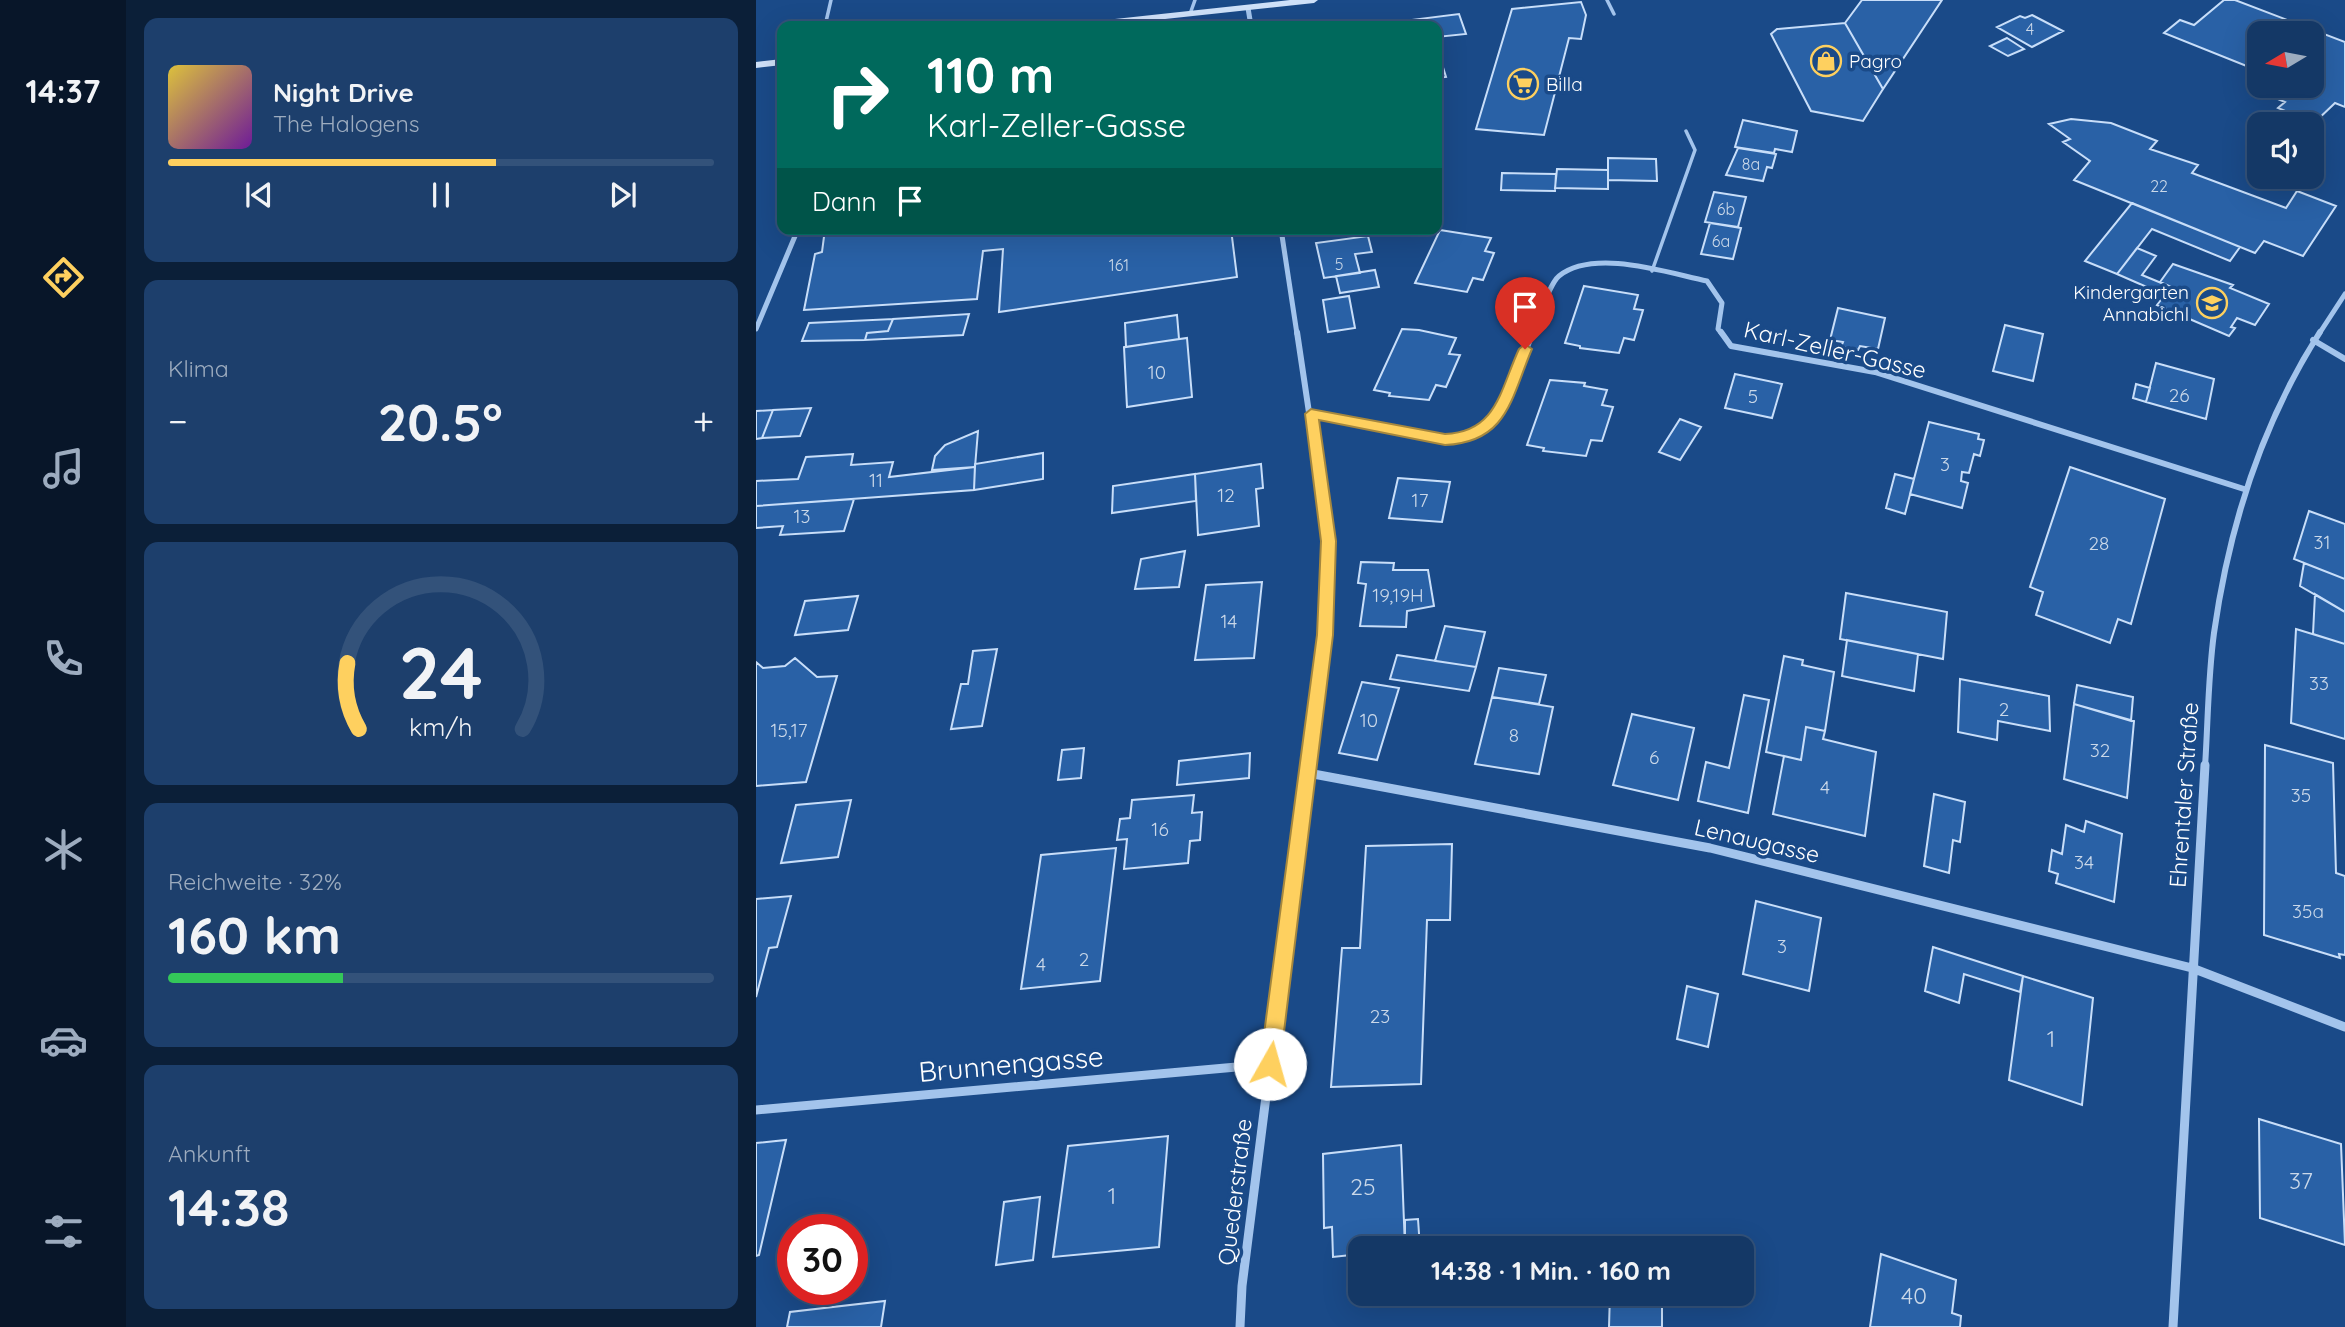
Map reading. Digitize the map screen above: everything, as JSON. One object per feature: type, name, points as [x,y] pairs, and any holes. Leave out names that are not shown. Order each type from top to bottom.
[{"type":"main road","points":[[1125,21],[1314,0]]},
{"type":"main road","points":[[756,65],[777,63]]},
{"type":"street","points":[[1248,8],[1250,21]]},
{"type":"street","points":[[756,329],[795,235]]},
{"type":"street","name":"Quederstraße","points":[[1240,1327],[1242,1286],[1325,635],[1328,541],[1283,235]]},
{"type":"street","name":"Karl-Zeller-Gasse","points":[[1311,414],[1445,439],[1463,439],[1480,433],[1494,421],[1557,277],[1569,268],[1591,263],[1707,281],[1719,292],[1725,306],[1718,330],[1731,346],[1875,373],[2244,489]]},
{"type":"street","name":"Ehrentaler Straße","points":[[2173,1327],[2192,968],[2214,633],[2244,489],[2295,373],[2313,340],[2345,294]]},
{"type":"street","points":[[2313,340],[2345,359]]},
{"type":"street","name":"Lenaugasse","points":[[1308,773],[1710,848],[2192,968],[2345,1027]]},
{"type":"street","name":"Brunnengasse","points":[[756,1110],[1270,1064]]},
{"type":"lane","points":[[826,21],[831,0]]},
{"type":"lane","points":[[1190,14],[1195,0]]},
{"type":"lane","points":[[1607,0],[1614,14]]},
{"type":"lane","points":[[1652,271],[1695,150],[1686,131]]},
{"type":"building","points":[[1862,0],[1942,0],[1883,89],[1845,23]]},
{"type":"building","points":[[2224,0],[2235,0],[2290,21],[2247,21],[2247,66],[2164,33],[2180,20],[2194,25]]},
{"type":"building","name":"Billa","points":[[1581,2],[1586,15],[1581,39],[1569,38],[1544,135],[1476,129],[1512,9]]},
{"type":"building","points":[[1459,14],[1466,34],[1442,36],[1442,21],[1411,20]]},
{"type":"building","points":[[2032,15],[2063,31],[2032,47],[1997,27],[2020,16],[2025,18]]},
{"type":"building","name":"Pagro","points":[[1845,23],[1883,89],[1863,121],[1811,111],[1771,34],[1777,29]]},
{"type":"building","points":[[2324,34],[2345,42],[2345,107],[2335,103],[2324,113],[2288,112],[2278,108],[2285,102],[2275,98],[2324,98]]},
{"type":"building","points":[[2007,38],[2024,49],[2008,56],[1990,46]]},
{"type":"building","points":[[2071,119],[2111,123],[2157,141],[2150,149],[2198,165],[2192,173],[2286,208],[2297,191],[2336,206],[2303,256],[2264,241],[2255,253],[2074,180],[2090,161],[2063,142],[2070,139],[2049,124]]},
{"type":"building","points":[[1743,120],[1797,131],[1792,152],[1775,149],[1774,153],[1735,147]]},
{"type":"building","points":[[1738,148],[1776,154],[1772,168],[1767,167],[1763,181],[1726,175]]},
{"type":"building","points":[[1608,158],[1656,159],[1657,181],[1608,180]]},
{"type":"building","points":[[1557,169],[1608,170],[1608,189],[1555,188]]},
{"type":"building","points":[[1502,173],[1556,174],[1555,191],[1501,190]]},
{"type":"building","points":[[1714,192],[1746,197],[1738,227],[1705,222]]},
{"type":"building","points":[[2132,203],[2240,247],[2230,261],[2152,229],[2117,274],[2085,261]]},
{"type":"building","points":[[1710,223],[1741,228],[1733,259],[1701,254]]},
{"type":"building","points":[[1442,230],[1491,238],[1485,251],[1494,253],[1483,280],[1473,278],[1467,292],[1415,283],[1438,235],[1442,235]]},
{"type":"building","points":[[824,235],[1232,235],[1237,277],[999,312],[1003,249],[983,251],[977,299],[804,310],[815,254],[822,252]]},
{"type":"building","points":[[1368,236],[1372,252],[1355,254],[1360,273],[1324,278],[1316,243]]},
{"type":"building","points":[[2137,248],[2156,256],[2142,275],[2171,287],[2165,295],[2117,274]]},
{"type":"building","points":[[2173,264],[2233,285],[2230,288],[2269,304],[2255,325],[2237,318],[2231,327],[2235,328],[2229,336],[2157,305],[2171,287],[2160,282]]},
{"type":"building","points":[[1375,270],[1379,287],[1340,293],[1336,276]]},
{"type":"building","points":[[1584,286],[1638,295],[1634,309],[1643,310],[1634,340],[1624,338],[1619,353],[1580,348],[1565,343]]},
{"type":"building","points":[[1349,296],[1355,328],[1328,332],[1323,300]]},
{"type":"building","points":[[1838,308],[1885,318],[1878,349],[1841,347],[1843,342],[1830,340]]},
{"type":"building","points":[[969,314],[963,335],[865,340],[867,333],[888,331],[893,319]]},
{"type":"building","points":[[1177,315],[1179,339],[1126,347],[1125,323]]},
{"type":"building","points":[[893,319],[888,331],[867,333],[865,340],[802,341],[809,323]]},
{"type":"building","points":[[2005,325],[2043,334],[2033,381],[1993,371]]},
{"type":"building","points":[[1402,329],[1456,338],[1449,354],[1460,355],[1446,387],[1436,385],[1429,400],[1389,396],[1390,393],[1374,390]]},
{"type":"building","points":[[1187,338],[1192,397],[1127,407],[1124,347]]},
{"type":"building","points":[[2156,363],[2214,379],[2206,419],[2146,402]]},
{"type":"building","points":[[1735,374],[1782,384],[1772,418],[1725,408]]},
{"type":"building","points":[[1550,380],[1585,383],[1584,386],[1607,390],[1602,405],[1613,407],[1602,441],[1591,440],[1586,456],[1543,451],[1544,448],[1527,445]]},
{"type":"building","points":[[2136,384],[2150,388],[2146,402],[2133,398]]},
{"type":"building","points":[[811,408],[800,436],[762,438],[773,410]]},
{"type":"building","points":[[773,410],[762,438],[756,439],[756,411]]},
{"type":"building","points":[[1680,419],[1701,427],[1680,460],[1659,452]]},
{"type":"building","points":[[1929,422],[1979,434],[1978,439],[1984,440],[1980,456],[1974,454],[1969,473],[1962,472],[1961,481],[1968,483],[1962,508],[1910,494]]},
{"type":"building","points":[[978,431],[975,467],[932,470],[935,456],[945,445]]},
{"type":"building","points":[[1043,453],[1043,479],[974,490],[975,464]]},
{"type":"building","points":[[853,454],[851,465],[893,462],[889,477],[975,467],[974,490],[756,506],[756,481],[798,479],[806,457]]},
{"type":"building","points":[[1261,464],[1263,488],[1256,489],[1259,526],[1198,535],[1195,474]]},
{"type":"building","points":[[2070,467],[2165,499],[2131,624],[2118,619],[2110,643],[2036,615],[2043,592],[2030,587]]},
{"type":"building","points":[[1195,474],[1196,501],[1112,513],[1113,486]]},
{"type":"building","points":[[1895,474],[1914,479],[1905,514],[1886,508]]},
{"type":"building","points":[[1398,478],[1450,482],[1442,522],[1389,518]]},
{"type":"building","points":[[854,499],[844,531],[780,535],[783,526],[756,528],[756,506]]},
{"type":"building","points":[[2309,511],[2345,524],[2345,579],[2294,559]]},
{"type":"building","points":[[1185,551],[1179,587],[1135,589],[1141,559]]},
{"type":"building","points":[[1361,562],[1394,563],[1393,570],[1428,570],[1434,606],[1407,611],[1406,627],[1360,626],[1366,584],[1358,583]]},
{"type":"building","points":[[2304,563],[2345,579],[2345,612],[2300,586]]},
{"type":"building","points":[[1262,582],[1254,658],[1195,660],[1206,585]]},
{"type":"building","points":[[1846,593],[1947,612],[1943,659],[1840,639]]},
{"type":"building","points":[[2315,594],[2345,612],[2345,644],[2313,634]]},
{"type":"building","points":[[858,596],[848,630],[795,635],[805,601]]},
{"type":"building","points":[[1445,626],[1485,632],[1476,667],[1435,661]]},
{"type":"building","points":[[2296,629],[2345,644],[2345,739],[2291,723]]},
{"type":"building","points":[[1847,640],[1918,654],[1914,691],[1842,676]]},
{"type":"building","points":[[997,649],[982,726],[951,729],[961,684],[968,684],[973,651]]},
{"type":"building","points":[[1397,655],[1476,667],[1469,691],[1390,679]]},
{"type":"building","points":[[1784,656],[1803,660],[1802,665],[1834,672],[1825,731],[1806,727],[1801,760],[1766,752]]},
{"type":"building","points":[[795,658],[817,677],[837,676],[806,782],[756,786],[756,662],[763,668],[785,666]]},
{"type":"building","points":[[1499,668],[1546,675],[1539,704],[1492,697]]},
{"type":"building","points":[[1960,679],[2049,696],[2050,731],[1998,721],[1997,740],[1958,732]]},
{"type":"building","points":[[1362,682],[1399,688],[1377,760],[1339,753]]},
{"type":"building","points":[[2077,685],[2133,697],[2131,721],[2074,704]]},
{"type":"building","points":[[1744,695],[1769,700],[1748,813],[1698,801],[1706,762],[1729,768]]},
{"type":"building","points":[[1492,697],[1553,707],[1539,774],[1475,764]]},
{"type":"building","points":[[2074,704],[2134,721],[2127,798],[2064,779]]},
{"type":"building","points":[[1632,714],[1694,728],[1678,800],[1613,785]]},
{"type":"building","points":[[1806,727],[1825,731],[1823,739],[1876,752],[1865,836],[1773,814],[1784,756],[1801,760]]},
{"type":"building","points":[[2265,745],[2333,763],[2336,873],[2345,876],[2345,955],[2339,954],[2340,958],[2264,935]]},
{"type":"building","points":[[1084,748],[1081,778],[1058,780],[1062,750]]},
{"type":"building","points":[[1250,753],[1249,778],[1177,785],[1179,761]]},
{"type":"building","points":[[1934,794],[1965,802],[1960,842],[1953,840],[1949,873],[1924,866]]},
{"type":"building","points":[[1194,795],[1192,813],[1202,812],[1200,840],[1190,841],[1188,863],[1124,869],[1127,839],[1117,840],[1120,819],[1130,818],[1132,800]]},
{"type":"building","points":[[851,800],[838,857],[781,863],[796,805]]},
{"type":"building","points":[[2086,821],[2122,834],[2114,902],[2056,883],[2058,874],[2049,871],[2052,850],[2062,854],[2066,825],[2084,832]]},
{"type":"building","points":[[1452,844],[1450,920],[1427,920],[1421,1084],[1331,1087],[1342,948],[1360,948],[1366,846]]},
{"type":"building","points":[[1116,848],[1100,981],[1021,989],[1041,855]]},
{"type":"building","points":[[791,896],[777,947],[769,948],[756,997],[756,899]]},
{"type":"building","points":[[1756,901],[1821,918],[1809,991],[1743,974]]},
{"type":"building","points":[[1933,947],[2023,976],[2020,992],[1964,974],[1959,1003],[1925,991]]},
{"type":"building","points":[[2023,976],[2093,998],[2082,1105],[2009,1080]]},
{"type":"building","points":[[1687,986],[1718,994],[1708,1047],[1677,1039]]},
{"type":"building","points":[[2259,1119],[2341,1144],[2345,1245],[2260,1218]]},
{"type":"building","points":[[1168,1136],[1159,1247],[1053,1257],[1068,1146]]},
{"type":"building","points":[[786,1140],[759,1255],[756,1256],[756,1143]]},
{"type":"building","points":[[1401,1145],[1405,1236],[1348,1236],[1348,1255],[1333,1257],[1332,1227],[1324,1228],[1323,1154]]},
{"type":"building","points":[[1040,1197],[1033,1260],[996,1265],[1004,1202]]},
{"type":"building","points":[[1418,1219],[1419,1236],[1405,1236],[1405,1220]]},
{"type":"building","points":[[1881,1254],[1956,1280],[1952,1313],[1961,1316],[1960,1327],[1870,1327]]},
{"type":"building","points":[[885,1301],[881,1327],[787,1327],[790,1312]]},
{"type":"building","points":[[1610,1306],[1662,1306],[1662,1327],[1609,1327]]},
{"type":"place","name":"Pagro","points":[[1826,61]]},
{"type":"place","name":"Billa","points":[[1523,84]]},
{"type":"place","name":"Kindergarten Annabichl","points":[[2212,303]]},
{"type":"route","points":[[1270,1064],[1325,635],[1328,541],[1311,414],[1445,439],[1463,439],[1480,433],[1494,421],[1525,349]]}]
